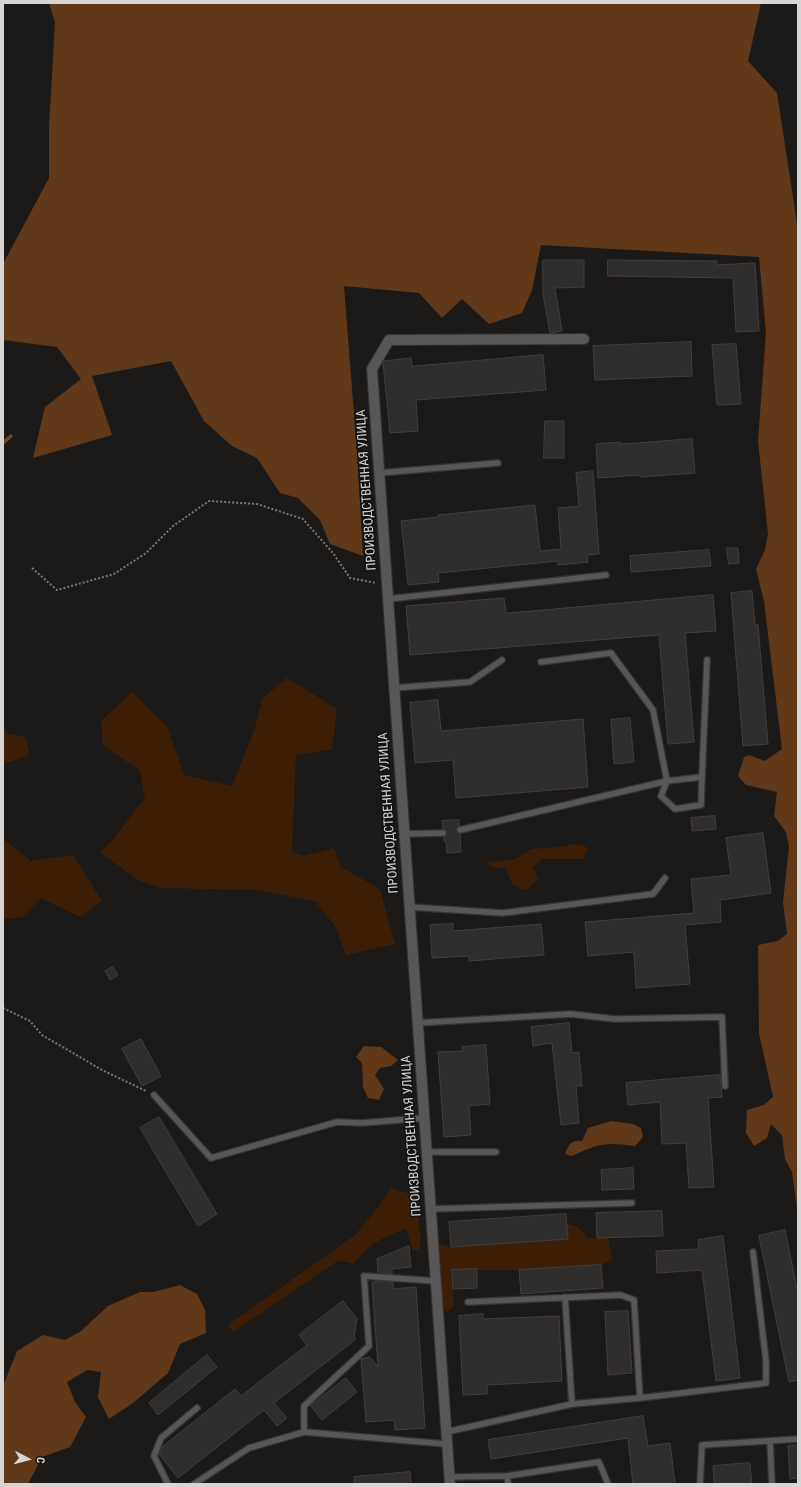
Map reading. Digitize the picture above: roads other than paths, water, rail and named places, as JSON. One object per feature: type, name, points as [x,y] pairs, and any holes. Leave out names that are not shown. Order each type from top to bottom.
[{"type":"street","name":"ПРОИЗВОДСТВЕННАЯ УЛИЦА","points":[[450,1481],[446,1444],[372,370],[389,340],[584,339]]},
{"type":"lane","points":[[379,472],[498,463]]},
{"type":"lane","points":[[388,599],[606,575]]},
{"type":"lane","points":[[541,662],[611,653],[653,710],[667,781],[661,796],[676,809],[701,806],[707,660]]},
{"type":"lane","points":[[394,688],[470,682],[502,660]]},
{"type":"lane","points":[[460,830],[667,781],[702,777]]},
{"type":"lane","points":[[404,834],[443,833]]},
{"type":"lane","points":[[409,907],[504,913],[653,894],[665,878]]},
{"type":"lane","points":[[417,1023],[571,1014],[616,1019],[722,1017],[725,1086]]},
{"type":"lane","points":[[154,1095],[211,1158],[337,1122],[362,1123],[424,1118]]},
{"type":"lane","points":[[426,1152],[496,1152]]},
{"type":"lane","points":[[430,1209],[632,1203]]},
{"type":"lane","points":[[446,1432],[572,1404],[640,1398],[766,1383],[766,1361],[753,1252]]},
{"type":"lane","points":[[304,1432],[304,1406],[369,1346],[364,1276],[435,1281]]},
{"type":"lane","points":[[468,1302],[621,1295],[634,1300],[640,1398]]},
{"type":"lane","points":[[566,1298],[572,1404]]},
{"type":"lane","points":[[168,1484],[154,1456],[161,1438],[197,1408]]},
{"type":"lane","points":[[194,1484],[249,1448],[304,1432],[446,1444]]},
{"type":"lane","points":[[700,1484],[702,1445],[798,1439]]},
{"type":"lane","points":[[770,1441],[772,1484]]},
{"type":"lane","points":[[450,1481],[506,1476],[599,1462],[608,1484]]},
{"type":"lane","points":[[506,1476],[508,1484]]},
{"type":"waterway","points":[[3,443],[11,436]]}]
